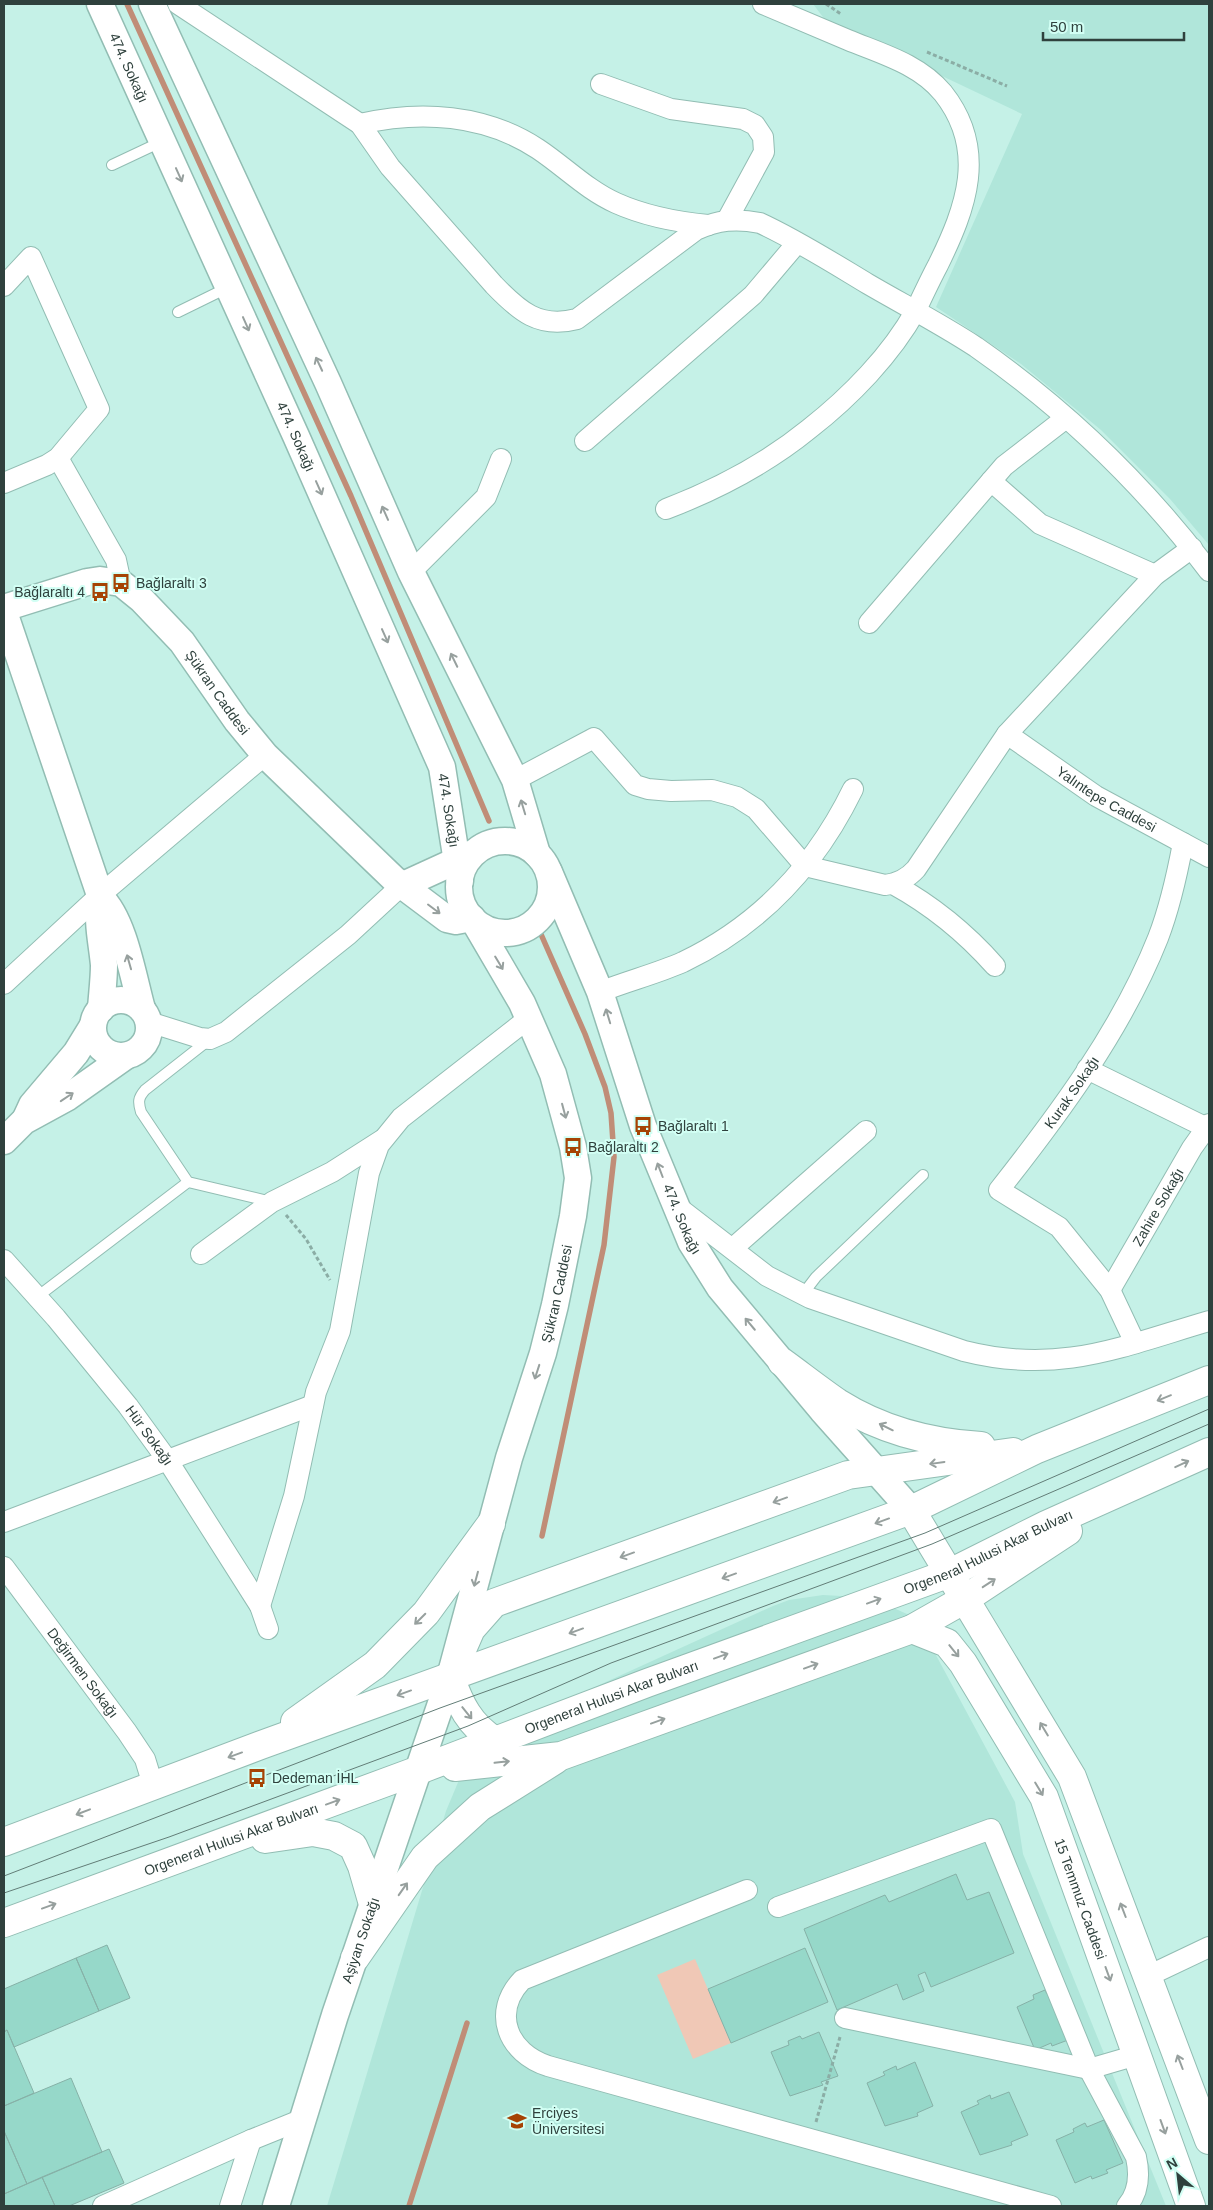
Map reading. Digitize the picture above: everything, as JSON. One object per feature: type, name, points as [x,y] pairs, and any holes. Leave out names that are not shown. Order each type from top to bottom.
[{"type":"main road","points":[[782,1362],[839,1404],[895,1431],[950,1444],[1038,1449]]},
{"type":"main road","points":[[4,1842],[261,1745],[911,1510],[1038,1449],[1209,1380]]},
{"type":"main road","points":[[495,1741],[484,1734],[461,1707],[450,1677],[471,1629],[494,1602],[848,1475],[1038,1449]]},
{"type":"main road","name":"Orgeneral Hulusi Akar Bulvarı","points":[[4,1924],[647,1683],[950,1573],[1046,1525],[1209,1452]]},
{"type":"main road","points":[[355,1958],[425,1857],[480,1807],[561,1756],[912,1629],[965,1599],[1142,1482]]},
{"type":"main road","points":[[911,1510],[1072,1777],[1207,2124]]},
{"type":"main road","points":[[261,1745],[316,1709],[375,1664],[426,1613],[491,1524]]},
{"type":"main road","name":"15 Temmuz Caddesi","points":[[912,1629],[947,1643],[963,1663],[1044,1796],[1191,2206]]},
{"type":"main road","points":[[418,1770],[561,1756]]},
{"type":"main road","points":[[216,1845],[313,1832],[334,1836],[353,1846],[362,1866],[373,1904]]},
{"type":"street","name":"474. Sokağı","points":[[100,4],[229,287],[442,767],[464,864]]},
{"type":"street","name":"474. Sokağı","points":[[152,4],[324,374],[411,572],[515,780],[543,863],[600,992],[643,1126],[691,1242],[720,1288],[911,1510]]},
{"type":"street","points":[[178,4],[360,124],[390,167],[494,285],[522,310],[538,320],[558,322],[577,319],[696,230],[727,220],[746,220],[760,223],[958,336],[1006,369],[1066,418],[1144,492],[1209,571]]},
{"type":"street","points":[[666,508],[734,479],[784,448],[811,428],[858,385],[898,337],[915,311],[954,232],[965,199],[969,175],[969,155],[965,133],[954,109],[934,83],[912,66],[763,4]]},
{"type":"street","points":[[601,84],[671,109],[743,119],[749,121],[760,130],[765,144],[764,152],[727,220]]},
{"type":"street","points":[[360,124],[409,116],[451,118],[478,123],[515,136],[536,148],[594,191],[616,203],[663,218],[708,225]]},
{"type":"street","points":[[585,441],[753,295],[796,243]]},
{"type":"street","points":[[4,286],[31,257],[99,409],[58,458],[47,465],[4,483]]},
{"type":"street","points":[[869,623],[1004,466],[1066,418]]},
{"type":"street","points":[[58,458],[116,560],[121,583],[100,580],[87,582],[4,610],[100,896],[98,911],[104,967],[94,1037],[102,1050],[111,1055],[126,1056]]},
{"type":"street","points":[[411,572],[486,497],[501,459]]},
{"type":"street","points":[[991,481],[1040,524],[1155,575]]},
{"type":"street","points":[[515,780],[594,738],[635,785],[648,789],[670,791],[712,790],[725,792],[747,802],[764,818],[805,866],[885,885],[893,884],[909,876],[916,869],[1007,734],[1155,575],[1192,548]]},
{"type":"street","name":"Şükran Caddesi","points":[[121,583],[142,600],[182,642],[237,721],[265,755],[344,833],[401,886],[447,919],[456,921],[473,920],[502,967],[529,1018],[552,1074],[564,1110],[573,1146],[578,1178],[566,1257],[555,1305],[491,1524],[450,1677]]},
{"type":"street","name":"Yalıntepe Caddesi","points":[[1007,734],[1096,796],[1209,857]]},
{"type":"street","points":[[4,984],[100,896],[265,755]]},
{"type":"street","points":[[600,992],[652,974],[710,948],[758,914],[780,894],[805,866],[830,833],[854,789]]},
{"type":"street","points":[[24,1121],[32,1105],[76,1053],[109,1002],[124,1000],[134,1003],[145,1015],[200,1038],[210,1039],[226,1032],[348,935],[401,886],[464,864],[495,842],[506,842],[528,847],[543,863],[551,894],[542,914],[535,922],[515,932],[504,933],[488,930],[473,920],[462,902],[464,864]]},
{"type":"street","name":"Kurak Sokağı","points":[[1110,1290],[1059,1227],[999,1190],[1035,1145],[1087,1069],[1132,994],[1148,960],[1168,906],[1183,843]]},
{"type":"street","points":[[893,884],[920,900],[952,923],[996,966]]},
{"type":"street","points":[[4,1140],[24,1121],[68,1097],[126,1056],[135,1053],[143,1046],[149,1032],[118,923],[110,906],[100,896]]},
{"type":"street","points":[[260,1606],[294,1496],[316,1392],[333,1352],[344,1312],[353,1256],[373,1159],[382,1140],[401,1118],[529,1018]]},
{"type":"street","points":[[1087,1069],[1208,1126]]},
{"type":"street","name":"Zahire Sokağı","points":[[1110,1290],[1192,1148],[1208,1126]]},
{"type":"street","points":[[733,1248],[866,1131]]},
{"type":"street","points":[[201,1254],[272,1202],[332,1172],[382,1140]]},
{"type":"street","points":[[674,1204],[767,1276],[803,1294],[964,1351],[995,1358],[1056,1361],[1097,1354],[1209,1321]]},
{"type":"street","name":"Hür Sokağı","points":[[4,1260],[92,1362],[168,1462],[260,1606],[268,1629]]},
{"type":"street","points":[[1110,1290],[1135,1343]]},
{"type":"street","points":[[4,1522],[313,1406]]},
{"type":"street","name":"Değirmen Sokağı","points":[[4,1567],[128,1732],[145,1759],[153,1785]]},
{"type":"street","name":"Aşiyan Sokağı","points":[[276,2206],[355,1958],[450,1677]]},
{"type":"street","points":[[778,1907],[990,1829],[1089,2069],[1136,2157],[1138,2167],[1137,2187],[1127,2206]]},
{"type":"street","points":[[747,1890],[522,1980],[516,1987],[506,2011],[508,2030],[517,2047],[536,2062],[1051,2206]]},
{"type":"street","points":[[1148,1976],[1209,1947]]},
{"type":"street","points":[[845,2018],[1089,2069],[1137,2055]]},
{"type":"street","points":[[103,2206],[250,2140],[303,2119]]},
{"type":"street","points":[[230,2206],[250,2140]]},
{"type":"lane","points":[[112,165],[163,141]]},
{"type":"lane","points":[[178,312],[229,287]]},
{"type":"lane","points":[[210,1039],[145,1090],[140,1096],[138,1103],[141,1112],[188,1182],[272,1202]]},
{"type":"lane","points":[[803,1294],[816,1278],[923,1175]]},
{"type":"lane","points":[[37,1297],[188,1182]]},
{"type":"path","points":[[272,1202],[292,1220],[306,1239],[333,1285],[344,1312]]},
{"type":"path","points":[[811,2140],[845,2018]]},
{"type":"shaded area","points":[[813,4],[1209,4],[1209,545],[1170,499],[1101,430],[1021,364],[936,307],[1022,114],[826,21]]},
{"type":"shaded area","points":[[823,1595],[860,1597],[880,1602],[916,1618],[1015,1802],[1023,1854],[1166,2206],[327,2206],[446,1811],[459,1780],[516,1723],[773,1606],[789,1600]]},
{"type":"shaded area","points":[[695,1959],[731,2043],[693,2059],[657,1975]]},
{"type":"building","points":[[956,1874],[967,1900],[989,1892],[1014,1953],[931,1987],[925,1972],[918,1975],[924,1991],[903,2000],[897,1984],[837,2010],[804,1929],[885,1895],[889,1902]]},
{"type":"building","points":[[107,1945],[130,1998],[99,2011],[76,1958]]},
{"type":"building","points":[[805,1948],[828,2002],[731,2043],[708,1989]]},
{"type":"building","points":[[76,1958],[99,2011],[14,2047],[7,2030],[4,2032],[4,1989]]},
{"type":"building","points":[[1065,1987],[1068,2040],[1052,2046],[1051,2043],[1035,2050],[1017,2007],[1034,1999],[1033,1995],[1045,1990],[1047,1994]]},
{"type":"building","points":[[7,2030],[34,2093],[4,2106],[4,2032]]},
{"type":"building","points":[[819,2032],[838,2076],[821,2082],[823,2085],[790,2096],[771,2052],[789,2045],[788,2041],[800,2036],[802,2039]]},
{"type":"building","points":[[915,2062],[933,2106],[917,2113],[918,2116],[885,2126],[867,2083],[885,2075],[883,2072],[896,2066],[897,2070]]},
{"type":"building","points":[[71,2078],[102,2152],[27,2184],[4,2131],[4,2106]]},
{"type":"building","points":[[1009,2092],[1028,2135],[1011,2142],[1012,2145],[980,2155],[961,2112],[979,2104],[977,2101],[990,2095],[991,2099]]},
{"type":"building","points":[[1104,2120],[1123,2163],[1106,2170],[1108,2173],[1092,2179],[1091,2176],[1075,2183],[1056,2140],[1074,2132],[1073,2129],[1085,2123],[1087,2127]]},
{"type":"building","points":[[4,2131],[27,2184],[4,2194]]},
{"type":"building","points":[[109,2149],[124,2183],[69,2206],[55,2206],[42,2177]]},
{"type":"building","points":[[42,2177],[55,2206],[4,2206],[4,2194]]},
{"type":"waterway","points":[[127,4],[351,496],[489,821]]},
{"type":"waterway","points":[[540,932],[585,1034],[605,1087],[611,1113],[614,1157],[604,1245],[542,1536]]},
{"type":"waterway","points":[[409,2206],[467,2023]]},
{"type":"tram line","points":[[4,1876],[440,1708],[925,1533],[1209,1409]]},
{"type":"tram line","points":[[4,1893],[169,1837],[468,1726],[611,1663],[932,1544],[1209,1424]]},
{"type":"place","name":"Bağlaraltı 3","points":[[121,583]]},
{"type":"place","name":"Bağlaraltı 4","points":[[100,592]]},
{"type":"place","name":"Bağlaraltı 1","points":[[643,1126]]},
{"type":"place","name":"Bağlaraltı 2","points":[[573,1147]]},
{"type":"place","name":"Dedeman İHL","points":[[257,1778]]},
{"type":"place","name":"Erciyes Üniversitesi","points":[[517,2121]]}]
